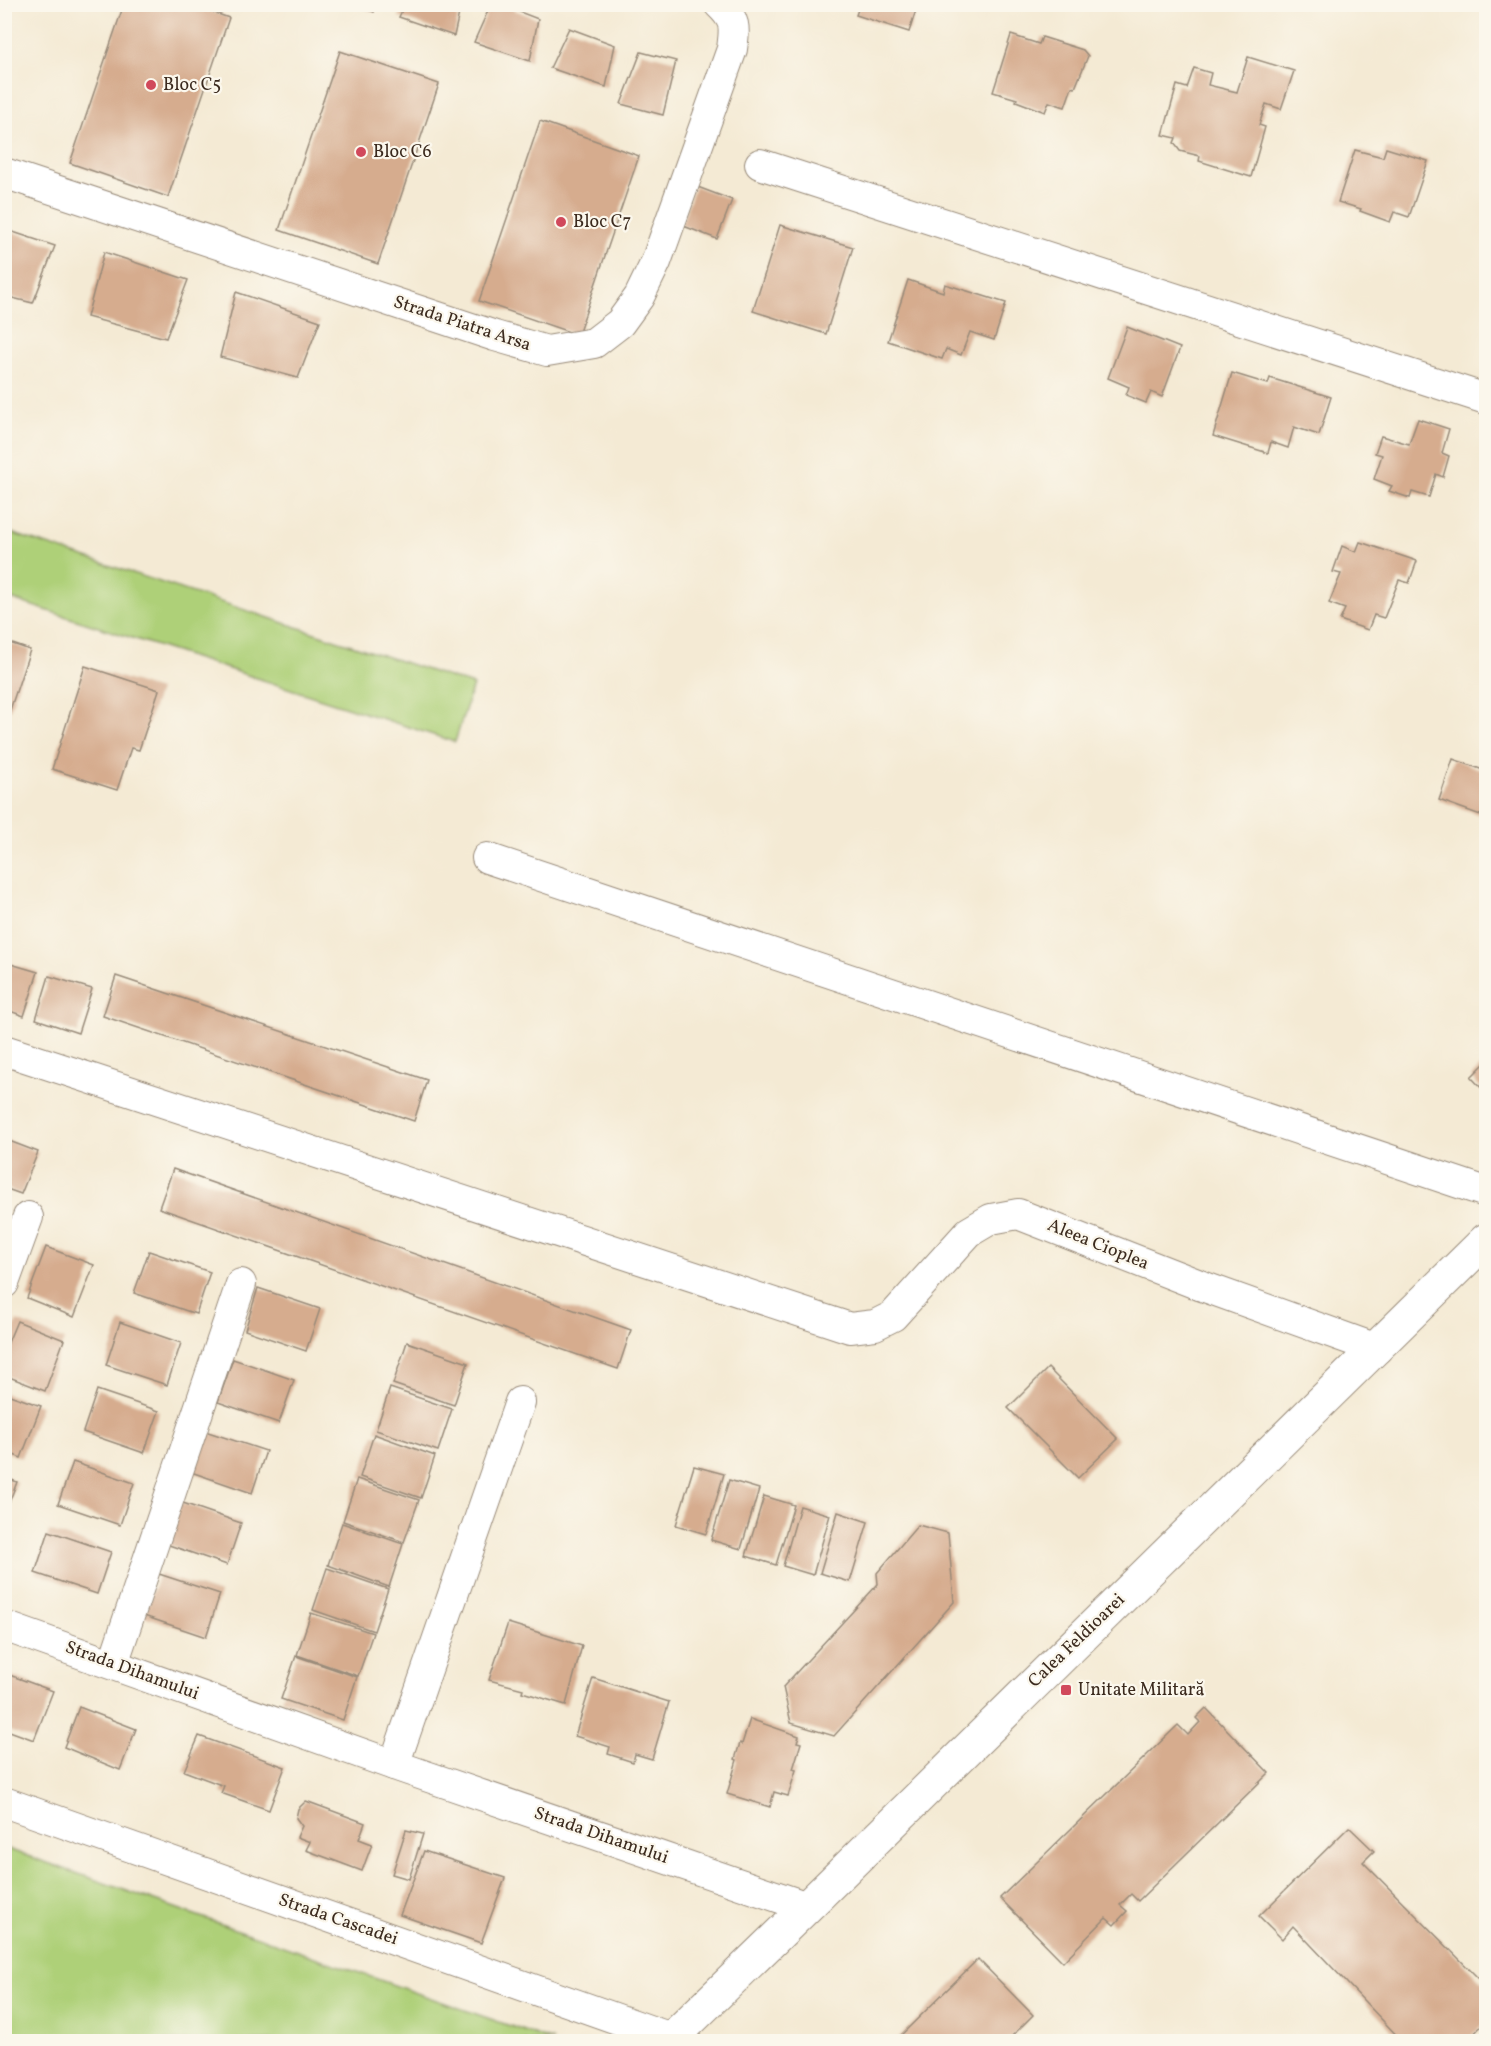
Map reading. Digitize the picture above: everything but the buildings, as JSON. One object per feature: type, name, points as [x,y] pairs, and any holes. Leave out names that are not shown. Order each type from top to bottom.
[{"type":"main road","name":"Calea Feldioarei","points":[[670,2040],[1486,1240]]},
{"type":"street","name":"Strada Piatra Arsa","points":[[4,173],[505,339],[547,351],[594,343],[620,323],[639,297],[656,262],[732,49],[735,28],[729,14],[718,4]]},
{"type":"street","points":[[760,164],[1486,399]]},
{"type":"street","points":[[487,858],[1486,1192]]},
{"type":"street","name":"Aleea Cioplea","points":[[4,1050],[850,1328],[875,1325],[893,1316],[969,1232],[991,1219],[1018,1214],[1202,1286],[1377,1348]]},
{"type":"street","points":[[4,1284],[28,1217]]},
{"type":"street","points":[[113,1664],[242,1284]]},
{"type":"street","points":[[394,1766],[520,1402]]},
{"type":"street","name":"Strada Dihamului","points":[[4,1626],[394,1766],[807,1907]]},
{"type":"street","name":"Strada Cascadei","points":[[4,1802],[670,2040]]},
{"type":"green space","points":[[5,531],[473,685],[455,742],[5,597]]},
{"type":"green space","points":[[5,1848],[553,2041],[5,2041]]},
{"type":"place","name":"Bloc C5","points":[[151,85]]},
{"type":"place","name":"Bloc C6","points":[[361,152]]},
{"type":"place","name":"Bloc C7","points":[[561,222]]},
{"type":"place","name":"Unitate Militară","points":[[1066,1690]]}]
